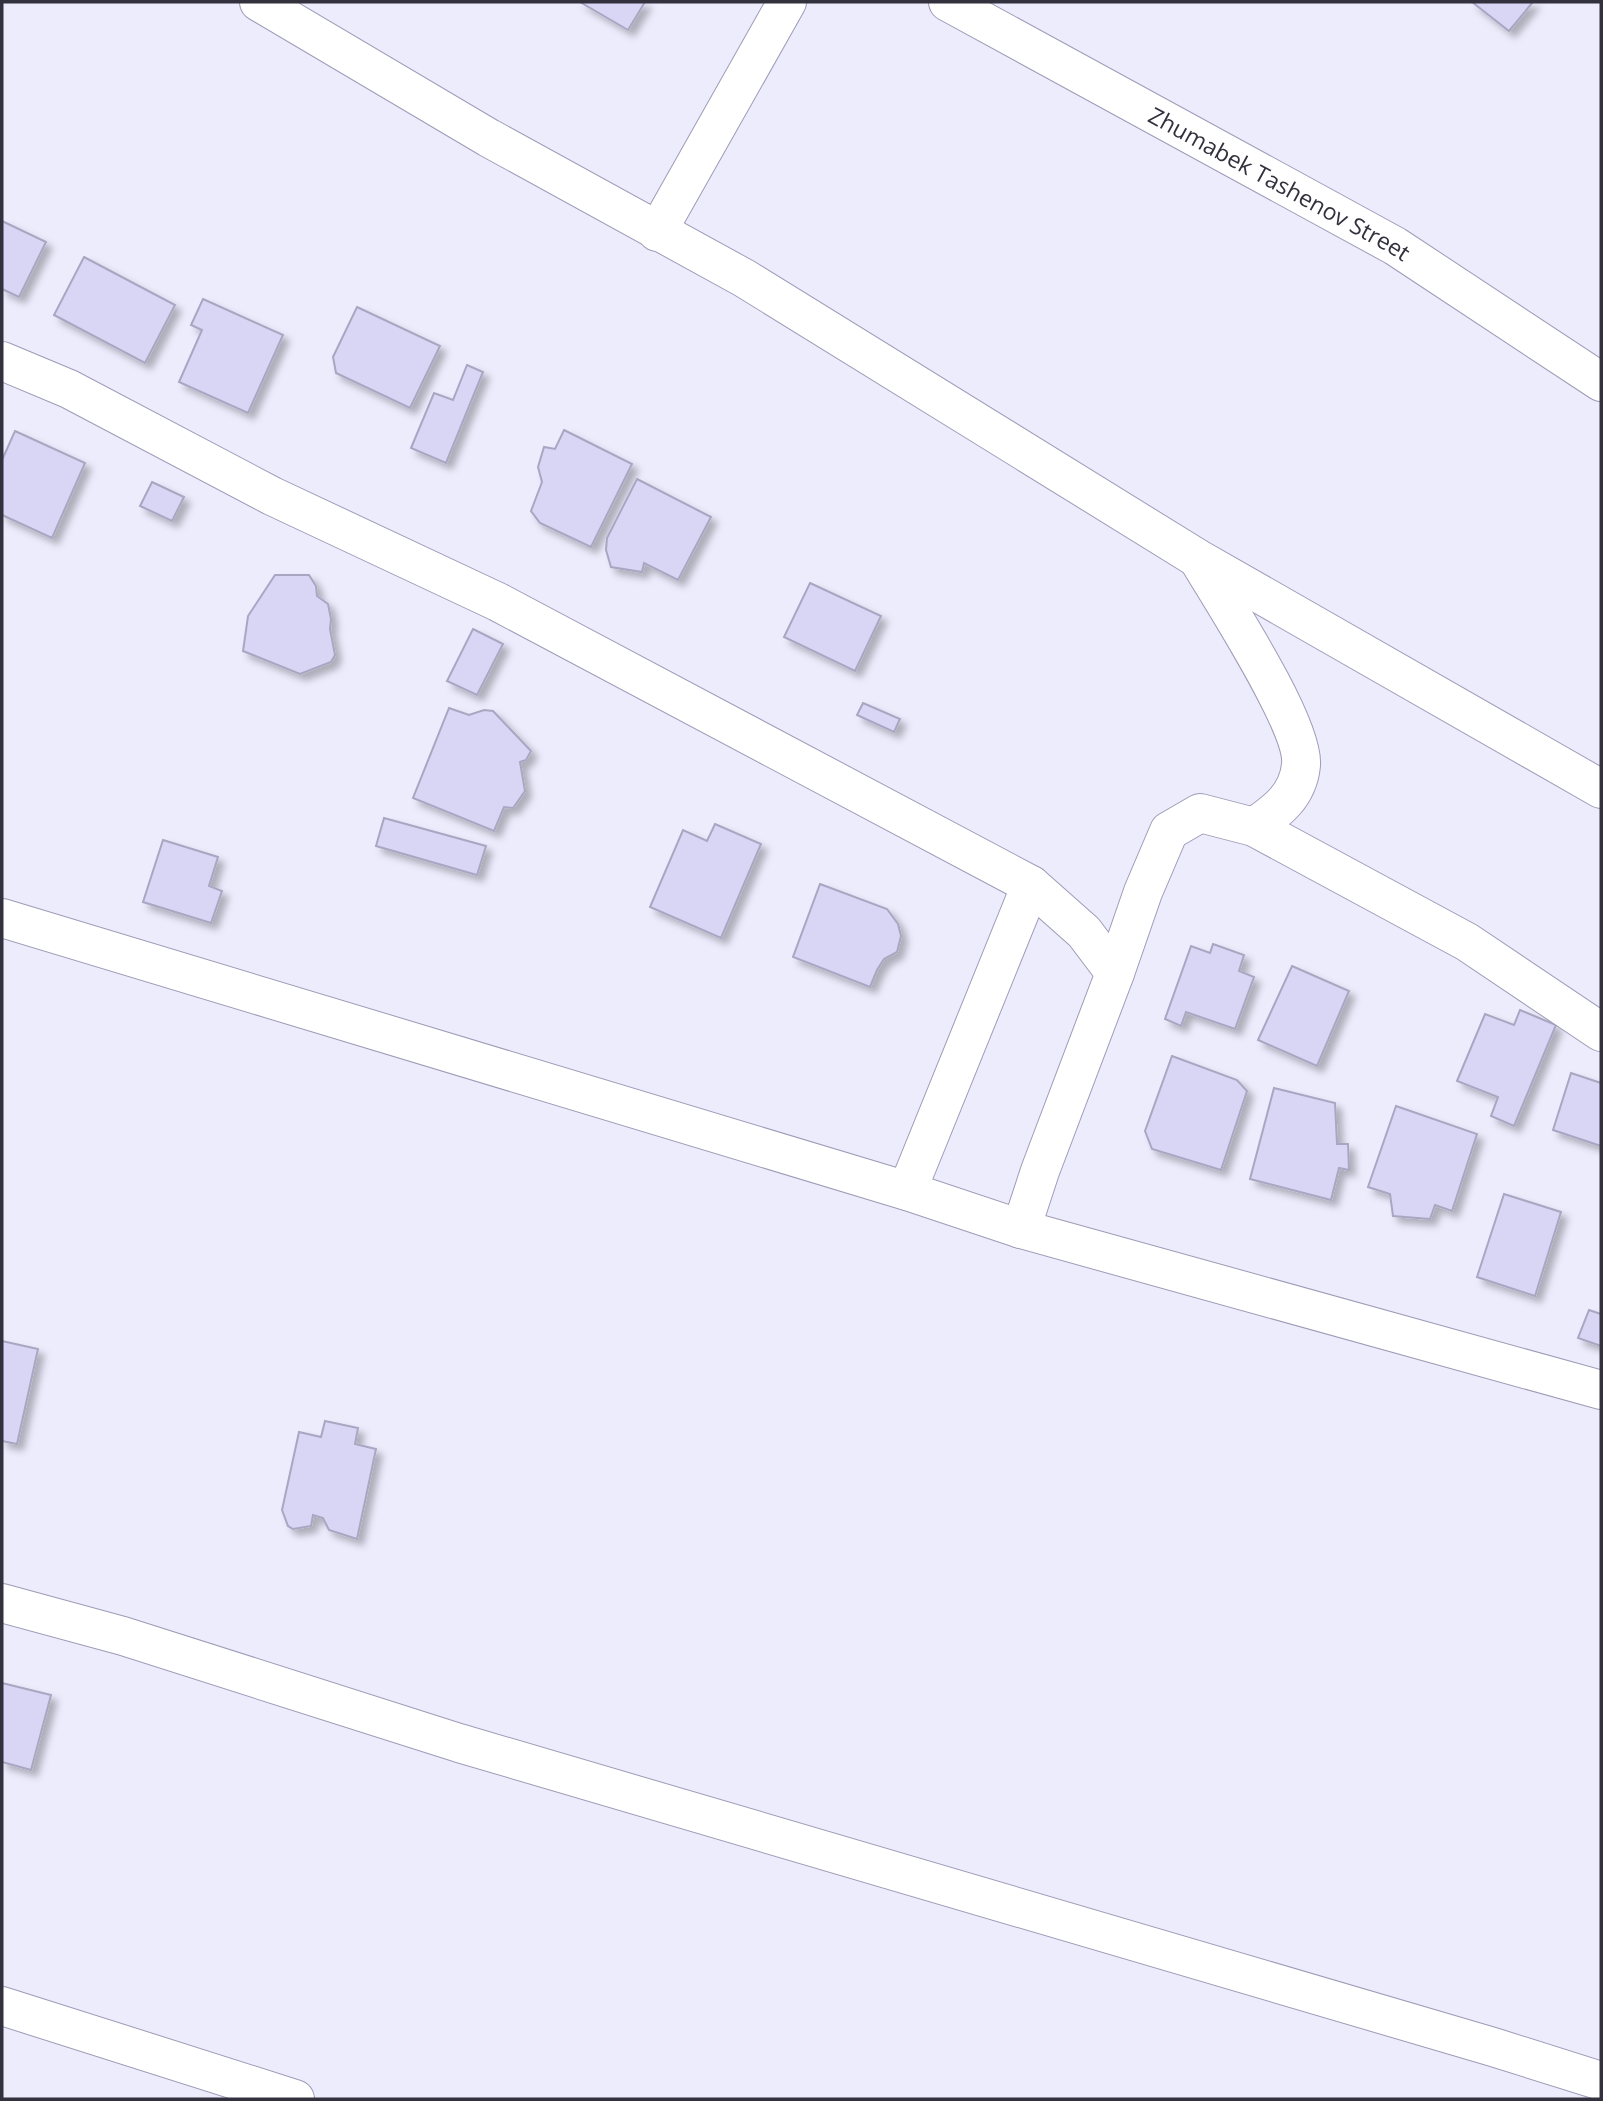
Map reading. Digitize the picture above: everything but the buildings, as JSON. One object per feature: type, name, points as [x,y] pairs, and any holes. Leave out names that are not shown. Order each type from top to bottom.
[{"type":"street","points":[[259,2],[489,138],[744,278],[1197,558],[1601,789]]},
{"type":"street","points":[[657,232],[787,2]]},
{"type":"street","name":"Zhumabek Tashenov Street","points":[[948,2],[1395,246],[1601,382]]},
{"type":"street","points":[[9,375],[69,390],[272,496],[498,601],[1031,885],[1084,932],[1115,973]]},
{"type":"street","points":[[1197,558],[1251,649],[1296,735],[1301,765],[1292,795],[1281,809],[1254,827]]},
{"type":"street","points":[[1021,1228],[1143,892],[1169,831],[1200,813],[1254,827],[1467,942],[1601,1032]]},
{"type":"street","points":[[907,1191],[1031,885]]},
{"type":"street","points":[[2,918],[907,1191],[1021,1228],[1601,1390]]},
{"type":"street","points":[[2,1603],[123,1636],[460,1743],[1601,2081]]},
{"type":"street","points":[[2,2006],[295,2099]]}]
